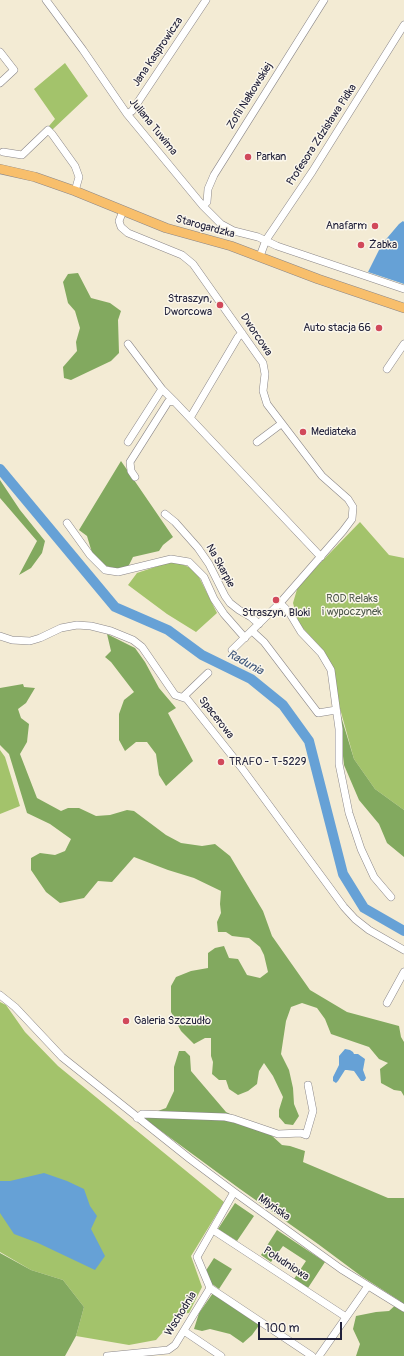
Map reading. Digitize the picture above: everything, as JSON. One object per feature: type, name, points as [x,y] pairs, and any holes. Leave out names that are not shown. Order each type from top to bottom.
[{"type":"main road","name":"Starogardzka","points":[[0,170],[25,174],[75,191],[166,228],[231,246],[404,308]]},
{"type":"street","name":"Juliana Tuwima","points":[[46,0],[84,50],[127,114],[203,206],[224,226],[234,231],[258,237],[277,246],[404,289]]},
{"type":"street","name":"Jana Kasprowicza","points":[[127,114],[132,111],[206,0]]},
{"type":"street","name":"Zofii Nałkowskiej","points":[[203,206],[207,202],[208,189],[214,175],[324,0]]},
{"type":"street","name":"Profesora Zdzisława Pidka","points":[[260,256],[266,240],[316,165],[404,26]]},
{"type":"street","points":[[0,52],[14,70],[0,83]]},
{"type":"street","points":[[3,152],[22,155],[48,130],[75,166],[79,177],[75,191]]},
{"type":"street","name":"Dworcowa","points":[[123,211],[119,221],[121,227],[128,232],[182,255],[193,264],[263,363],[265,374],[263,391],[267,404],[322,476],[348,499],[353,507],[352,519],[349,524],[280,603],[232,650]]},
{"type":"street","points":[[190,418],[238,337],[242,333]]},
{"type":"street","points":[[128,344],[162,389],[321,557]]},
{"type":"street","points":[[387,369],[404,344]]},
{"type":"street","points":[[128,442],[162,389]]},
{"type":"street","points":[[135,477],[131,471],[130,462],[168,402],[174,401]]},
{"type":"street","points":[[257,442],[281,424]]},
{"type":"street","name":"Na Skarpie","points":[[165,514],[176,522],[198,548],[209,564],[224,596],[230,603],[252,617],[259,624]]},
{"type":"street","points":[[67,523],[90,555],[105,570],[118,572],[171,559],[189,562],[204,577],[224,614],[245,638]]},
{"type":"street","points":[[280,603],[293,618],[301,632],[321,652],[333,677],[339,729],[339,764],[349,813],[360,849],[374,877],[391,897]]},
{"type":"street","name":"Spacerowa","points":[[0,636],[12,640],[30,641],[61,628],[77,625],[91,626],[111,631],[132,640],[142,648],[175,695],[187,699],[253,783],[344,907],[355,919],[369,930],[404,950]]},
{"type":"street","points":[[252,631],[264,642],[318,713],[336,710]]},
{"type":"street","points":[[183,697],[208,673]]},
{"type":"street","points":[[387,1003],[404,972]]},
{"type":"street","name":"Młyńska","points":[[0,995],[15,1007],[62,1057],[137,1118],[234,1192],[341,1269],[404,1308]]},
{"type":"street","points":[[137,1118],[142,1114],[225,1117],[278,1134],[301,1133],[306,1135],[314,1111],[308,1085]]},
{"type":"street","name":"Wschodnia","points":[[107,1356],[168,1350],[175,1345],[210,1288],[197,1257],[214,1230],[234,1192]]},
{"type":"street","name":"Południowa","points":[[214,1230],[346,1317]]},
{"type":"street","points":[[320,1356],[368,1286]]},
{"type":"street","points":[[210,1288],[312,1356]]},
{"type":"street","points":[[184,1331],[222,1356]]},
{"type":"green space","points":[[65,63],[88,96],[52,130],[49,126],[55,119],[34,89]]},
{"type":"green space","points":[[78,273],[91,298],[110,303],[121,311],[118,320],[119,353],[111,361],[71,380],[64,378],[63,367],[77,351],[76,342],[80,328],[75,311],[68,303],[63,282],[68,274]]},
{"type":"green space","points":[[121,461],[173,537],[163,545],[159,551],[133,557],[128,567],[115,569],[104,565],[93,556],[87,536],[79,530]]},
{"type":"green space","points":[[0,480],[20,510],[45,541],[42,553],[31,568],[19,575],[37,541],[0,498]]},
{"type":"green space","name":"ROD Relaks i wypoczynek","points":[[360,522],[389,555],[404,558],[404,810],[375,789],[354,759],[324,651],[299,624],[293,603],[298,586]]},
{"type":"green space","points":[[167,563],[179,563],[191,568],[198,575],[217,613],[196,632],[167,614],[128,585],[137,573]]},
{"type":"green space","points":[[107,634],[135,648],[145,662],[159,688],[176,708],[168,713],[193,761],[166,786],[159,775],[156,754],[147,742],[136,742],[125,751],[119,740],[119,714],[124,700],[134,692],[111,662],[105,657],[111,651]]},
{"type":"green space","points":[[23,684],[24,687],[35,688],[26,703],[18,709],[21,718],[29,724],[27,742],[20,754],[37,798],[61,811],[68,808],[79,808],[96,816],[110,815],[127,810],[134,811],[166,835],[181,843],[202,846],[215,844],[230,856],[263,911],[272,936],[310,990],[347,1012],[399,1026],[401,1037],[404,1042],[404,1096],[401,1091],[394,1090],[381,1083],[380,1069],[388,1063],[379,1059],[369,1047],[331,1034],[325,1019],[317,1008],[302,1003],[291,1007],[286,1021],[281,1054],[289,1070],[293,1088],[294,1104],[299,1116],[293,1125],[285,1124],[279,1117],[279,1110],[283,1097],[273,1076],[264,1063],[259,1071],[257,1084],[248,1091],[238,1095],[229,1089],[226,1080],[219,1080],[212,1074],[213,1062],[211,1056],[211,1038],[205,1038],[194,1044],[181,1031],[171,1012],[171,986],[176,977],[191,971],[208,968],[208,953],[215,948],[224,946],[229,958],[238,959],[247,975],[260,978],[268,972],[264,955],[260,947],[249,938],[232,936],[226,932],[218,932],[217,922],[221,913],[221,891],[194,878],[134,857],[112,882],[98,881],[84,898],[60,903],[46,892],[31,870],[31,858],[40,853],[55,855],[65,851],[71,839],[50,824],[27,813],[9,754],[0,745],[0,688]]},
{"type":"green space","points":[[337,703],[354,759],[375,789],[404,810],[404,857],[387,843],[379,824],[359,800],[344,765]]},
{"type":"green space","points":[[0,750],[5,757],[20,806],[0,814]]},
{"type":"green space","points":[[0,1002],[6,1005],[25,1032],[58,1066],[224,1202],[191,1256],[202,1287],[189,1313],[179,1314],[156,1340],[129,1345],[76,1336],[84,1307],[63,1280],[31,1270],[0,1252]]},
{"type":"green space","points":[[179,1051],[185,1051],[190,1056],[191,1071],[226,1112],[270,1134],[282,1145],[305,1151],[303,1162],[388,1198],[404,1198],[404,1356],[356,1356],[360,1344],[353,1329],[356,1316],[389,1311],[400,1301],[361,1276],[142,1117],[166,1108],[174,1091],[174,1067]]},
{"type":"green space","points":[[235,1203],[254,1216],[237,1241],[218,1229]]},
{"type":"green space","points":[[277,1230],[325,1262],[308,1288],[294,1279],[306,1261],[283,1246],[271,1262],[261,1255]]},
{"type":"green space","points":[[0,1253],[31,1270],[63,1280],[84,1307],[76,1336],[65,1356],[0,1356]]},
{"type":"green space","points":[[214,1258],[232,1269],[219,1289],[208,1281],[205,1272]]},
{"type":"green space","points":[[213,1293],[260,1324],[252,1335],[243,1343],[230,1334],[210,1329],[202,1331],[194,1329],[199,1313]]},
{"type":"water","points":[[403,221],[404,284],[368,272],[382,244]]},
{"type":"water","points":[[345,1049],[350,1050],[354,1054],[358,1054],[365,1059],[363,1070],[366,1078],[364,1081],[361,1081],[354,1071],[345,1070],[336,1083],[333,1081],[333,1077],[339,1065],[339,1056]]},
{"type":"water","points":[[44,1173],[84,1189],[90,1206],[97,1216],[91,1229],[105,1256],[95,1270],[38,1243],[14,1234],[0,1213],[0,1181],[10,1181]]},
{"type":"waterway","name":"Radunia","points":[[0,469],[115,607],[168,630],[202,655],[251,679],[283,705],[309,741],[343,874],[364,908],[404,931]]},
{"type":"waterway","name":"Radunia","points":[[0,476],[4,473]]},
{"type":"place","name":"Parkan","points":[[248,157]]},
{"type":"place","name":"Anafarm","points":[[375,226]]},
{"type":"place","name":"Żabka","points":[[361,245]]},
{"type":"place","name":"Straszyn, Dworcowa","points":[[220,305]]},
{"type":"place","name":"Auto stacja 66","points":[[379,328]]},
{"type":"place","name":"Mediateka","points":[[303,432]]},
{"type":"place","name":"Straszyn, Bloki","points":[[276,600]]},
{"type":"place","name":"TRAFO - T-5229","points":[[221,762]]},
{"type":"place","name":"Galeria Szczudło","points":[[126,1021]]}]
